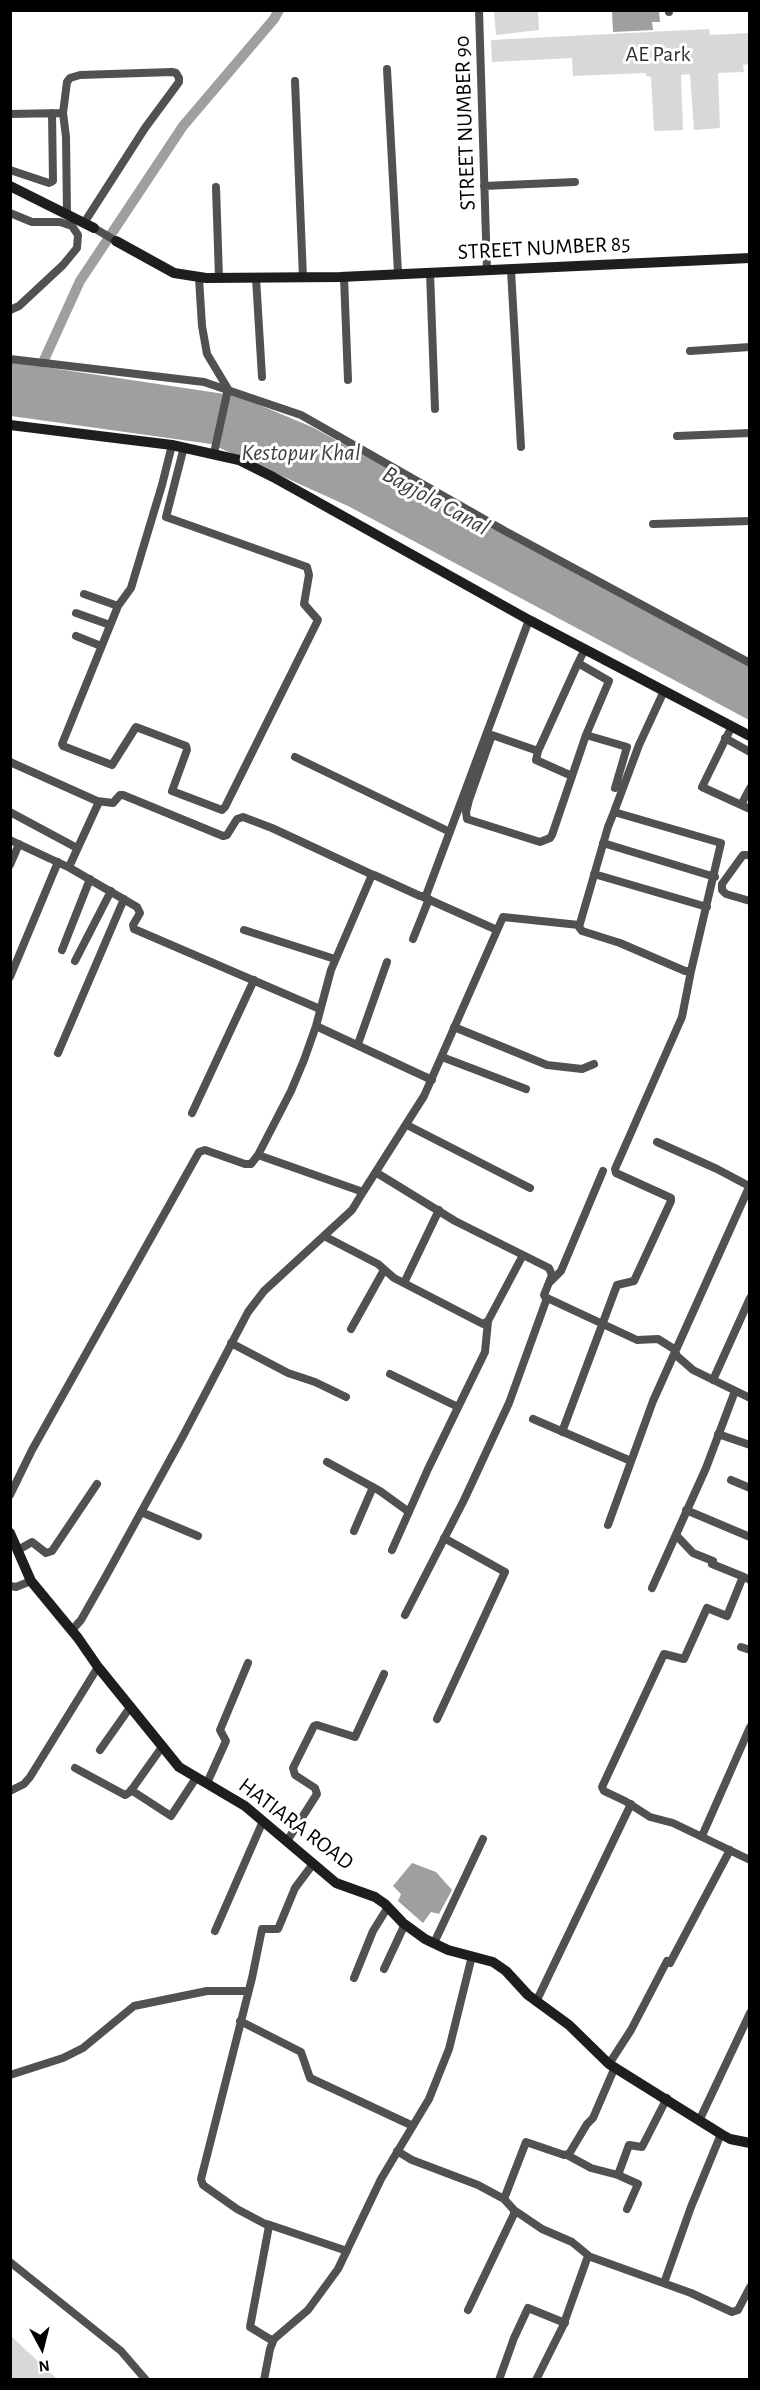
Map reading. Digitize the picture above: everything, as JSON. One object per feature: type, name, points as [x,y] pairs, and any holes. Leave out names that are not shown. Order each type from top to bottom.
[{"type":"street","name":"STREET NUMBER 90","points":[[479,10],[487,271]]},
{"type":"street","points":[[387,69],[398,273]]},
{"type":"street","points":[[10,310],[20,306],[77,248],[78,235],[68,217],[66,137],[63,113],[67,82],[74,76],[172,72],[179,78],[179,82],[145,128],[89,226]]},
{"type":"street","points":[[294,81],[303,278]]},
{"type":"street","points":[[10,170],[49,183],[53,181],[52,113]]},
{"type":"street","points":[[10,114],[63,113]]},
{"type":"street","points":[[484,186],[575,182]]},
{"type":"street","points":[[10,186],[116,241]]},
{"type":"street","points":[[216,187],[219,278]]},
{"type":"street","points":[[10,213],[32,222],[68,217]]},
{"type":"street","name":"STREET NUMBER 85","points":[[116,241],[174,273],[198,278],[342,277],[750,258]]},
{"type":"street","points":[[511,270],[521,447]]},
{"type":"street","points":[[430,272],[435,409]]},
{"type":"street","points":[[342,277],[348,380]]},
{"type":"street","points":[[198,278],[207,354],[228,391],[214,453]]},
{"type":"street","points":[[256,278],[262,377]]},
{"type":"street","points":[[690,351],[750,347]]},
{"type":"street","points":[[10,358],[184,378],[312,420],[505,531],[750,663]]},
{"type":"street","points":[[10,425],[184,447],[214,453],[255,467],[529,620],[750,736]]},
{"type":"street","points":[[677,436],[750,433]]},
{"type":"street","points":[[153,514],[307,567],[309,572],[304,604],[318,622],[223,809],[172,791],[187,747],[147,730],[134,727],[112,765],[62,746],[118,606],[131,588],[172,445]]},
{"type":"street","points":[[166,517],[184,447]]},
{"type":"street","points":[[653,524],[750,521]]},
{"type":"street","points":[[84,594],[118,606]]},
{"type":"street","points":[[76,613],[110,625]]},
{"type":"street","points":[[413,939],[529,620]]},
{"type":"street","points":[[76,636],[101,646]]},
{"type":"street","points":[[572,776],[539,762],[536,757],[585,649]]},
{"type":"street","points":[[578,663],[609,681]]},
{"type":"street","points":[[538,751],[497,736],[491,736],[469,800],[467,819],[540,842],[548,841],[586,735],[616,665]]},
{"type":"street","points":[[664,691],[639,745],[614,812],[579,925],[582,931],[620,943],[685,971],[691,971]]},
{"type":"street","points":[[732,726],[702,787],[750,809]]},
{"type":"street","points":[[586,735],[627,747],[615,788]]},
{"type":"street","points":[[725,738],[750,752]]},
{"type":"street","points":[[295,757],[450,832]]},
{"type":"street","points":[[10,762],[98,801],[113,803],[123,795],[223,836],[227,835],[237,819],[243,817],[497,930]]},
{"type":"street","points":[[741,805],[750,788]]},
{"type":"street","points":[[69,867],[98,801]]},
{"type":"street","points":[[10,812],[77,848]]},
{"type":"street","points":[[562,1432],[617,1285],[634,1281],[672,1200],[616,1173],[615,1170],[682,1017],[721,843],[614,812]]},
{"type":"street","points":[[10,840],[69,867],[140,910],[133,925],[134,929],[320,1009]]},
{"type":"street","points":[[603,843],[715,876]]},
{"type":"street","points":[[10,865],[19,844]]},
{"type":"street","points":[[750,855],[743,855],[722,884],[722,890],[726,894],[750,901]]},
{"type":"street","points":[[10,977],[58,862]]},
{"type":"street","points":[[594,874],[707,907]]},
{"type":"street","points":[[10,1495],[32,1450],[199,1152],[205,1150],[245,1164],[252,1164],[258,1155],[291,1092],[316,1026],[335,959],[373,875]]},
{"type":"street","points":[[63,950],[90,879]]},
{"type":"street","points":[[75,961],[111,891]]},
{"type":"street","points":[[58,1053],[124,899]]},
{"type":"street","points":[[72,1630],[83,1616],[256,1301],[352,1210],[407,1125],[432,1080],[497,930],[505,917],[579,925]]},
{"type":"street","points":[[244,930],[335,959]]},
{"type":"street","points":[[358,1044],[387,962]]},
{"type":"street","points":[[192,1113],[254,980]]},
{"type":"street","points":[[316,1026],[432,1080]]},
{"type":"street","points":[[454,1027],[551,1066],[582,1069],[594,1064]]},
{"type":"street","points":[[442,1057],[526,1089]]},
{"type":"street","points":[[407,1125],[530,1188]]},
{"type":"street","points":[[608,1525],[653,1401],[749,1186],[657,1142]]},
{"type":"street","points":[[258,1155],[363,1192]]},
{"type":"street","points":[[550,1282],[561,1271],[603,1171]]},
{"type":"street","points":[[377,1173],[455,1221],[549,1268],[552,1275],[544,1295],[547,1298],[637,1340],[658,1339],[675,1351],[691,1368],[750,1398]]},
{"type":"street","points":[[404,1283],[439,1210]]},
{"type":"street","points":[[324,1236],[378,1264],[404,1283],[481,1324],[488,1321]]},
{"type":"street","points":[[392,1550],[485,1352],[488,1321],[523,1255]]},
{"type":"street","points":[[351,1329],[384,1270]]},
{"type":"street","points":[[405,1615],[509,1403],[547,1298]]},
{"type":"street","points":[[713,1380],[750,1299]]},
{"type":"street","points":[[231,1343],[288,1373],[315,1382],[346,1397]]},
{"type":"street","points":[[390,1374],[458,1407]]},
{"type":"street","points":[[652,1588],[706,1468],[735,1391]]},
{"type":"street","points":[[534,1419],[631,1461]]},
{"type":"street","points":[[717,1434],[750,1445]]},
{"type":"street","points":[[327,1461],[373,1487],[409,1512]]},
{"type":"street","points":[[731,1480],[750,1488]]},
{"type":"street","points":[[18,1550],[33,1542],[46,1553],[52,1551],[97,1484]]},
{"type":"street","points":[[354,1531],[373,1487]]},
{"type":"street","points":[[686,1510],[750,1537]]},
{"type":"street","points":[[141,1512],[198,1536]]},
{"type":"street","name":"HATIARA ROAD","points":[[10,1533],[31,1581],[179,1767],[245,1806],[336,1883],[375,1897],[388,1906],[405,1924],[434,1943],[448,1950],[493,1962],[506,1971],[536,2001],[569,2025],[612,2065],[721,2134],[730,2139],[750,2143]]},
{"type":"street","points":[[676,1535],[693,1553],[747,1579],[729,1614],[726,1616],[707,1608],[684,1659],[667,1653],[663,1656],[602,1785],[604,1791],[631,1804],[650,1817],[673,1823],[750,1860]]},
{"type":"street","points":[[437,1719],[505,1572],[444,1538]]},
{"type":"street","points":[[10,1586],[16,1587],[31,1581]]},
{"type":"street","points":[[207,1783],[226,1741],[220,1730],[248,1664]]},
{"type":"street","points":[[10,1791],[24,1784],[30,1777],[98,1667]]},
{"type":"street","points":[[287,1841],[317,1794],[315,1788],[296,1775],[293,1768],[314,1726],[355,1737],[384,1674]]},
{"type":"street","points":[[100,1750],[131,1706]]},
{"type":"street","points":[[702,1836],[750,1726]]},
{"type":"street","points":[[75,1768],[123,1795],[131,1790],[162,1747]]},
{"type":"street","points":[[131,1790],[171,1816],[196,1778]]},
{"type":"street","points":[[536,2001],[631,1804]]},
{"type":"street","points":[[215,1931],[263,1821]]},
{"type":"street","points":[[434,1943],[483,1839]]},
{"type":"street","points":[[567,2155],[593,2118],[612,2065],[729,1850]]},
{"type":"street","points":[[314,1864],[295,1888],[278,1929],[262,1928],[201,2183],[237,2209],[267,2224],[347,2251]]},
{"type":"street","points":[[354,1978],[373,1931],[388,1906]]},
{"type":"street","points":[[384,1970],[405,1924]]},
{"type":"street","points":[[264,2379],[273,2341],[308,2310],[320,2295],[347,2251],[381,2179],[413,2126],[443,2068],[472,1956]]},
{"type":"street","points":[[10,2075],[63,2058],[83,2048],[134,2006],[207,1991],[248,1991]]},
{"type":"street","points":[[699,2121],[746,2027],[750,2013]]},
{"type":"street","points":[[240,2021],[301,2052],[310,2079],[413,2126]]},
{"type":"street","points":[[618,2175],[629,2145],[642,2147],[667,2098]]},
{"type":"street","points":[[664,2283],[691,2207],[721,2134]]},
{"type":"street","points":[[504,2199],[526,2142],[567,2155],[591,2168],[618,2175],[638,2184],[627,2209]]},
{"type":"street","points":[[398,2151],[412,2160],[478,2185],[504,2199],[514,2210],[542,2229],[572,2242],[589,2256],[698,2296],[734,2313],[750,2288]]},
{"type":"street","points":[[468,2310],[514,2210]]},
{"type":"street","points":[[267,2224],[270,2229],[250,2327],[273,2341]]},
{"type":"street","points":[[536,2379],[565,2323],[589,2256]]},
{"type":"street","points":[[10,2262],[121,2351],[146,2379]]},
{"type":"street","points":[[498,2379],[528,2308],[565,2323]]},
{"type":"green space","points":[[494,11],[538,11],[539,30],[496,35]]},
{"type":"green space","name":"AE Park","points":[[709,29],[710,35],[749,33],[749,64],[743,65],[744,72],[718,73],[720,128],[694,130],[690,74],[681,75],[683,130],[654,131],[651,77],[646,76],[646,73],[573,76],[572,58],[492,62],[491,40]]},
{"type":"green space","points":[[11,2336],[57,2379],[11,2379]]},
{"type":"water","points":[[612,11],[659,11],[660,22],[652,22],[653,30],[613,32]]},
{"type":"water","name":"Kestopur Khal","points":[[11,362],[238,396],[312,427],[749,664],[749,720],[348,506],[211,444],[11,416]]},
{"type":"water","points":[[412,1863],[436,1872],[452,1890],[439,1914],[431,1912],[423,1923],[398,1901],[401,1894],[393,1886]]},
{"type":"waterway","points":[[39,371],[80,281],[183,126],[274,19],[279,10]]},
{"type":"water label","name":"Bagjola Canal","points":[[436,501]]}]
